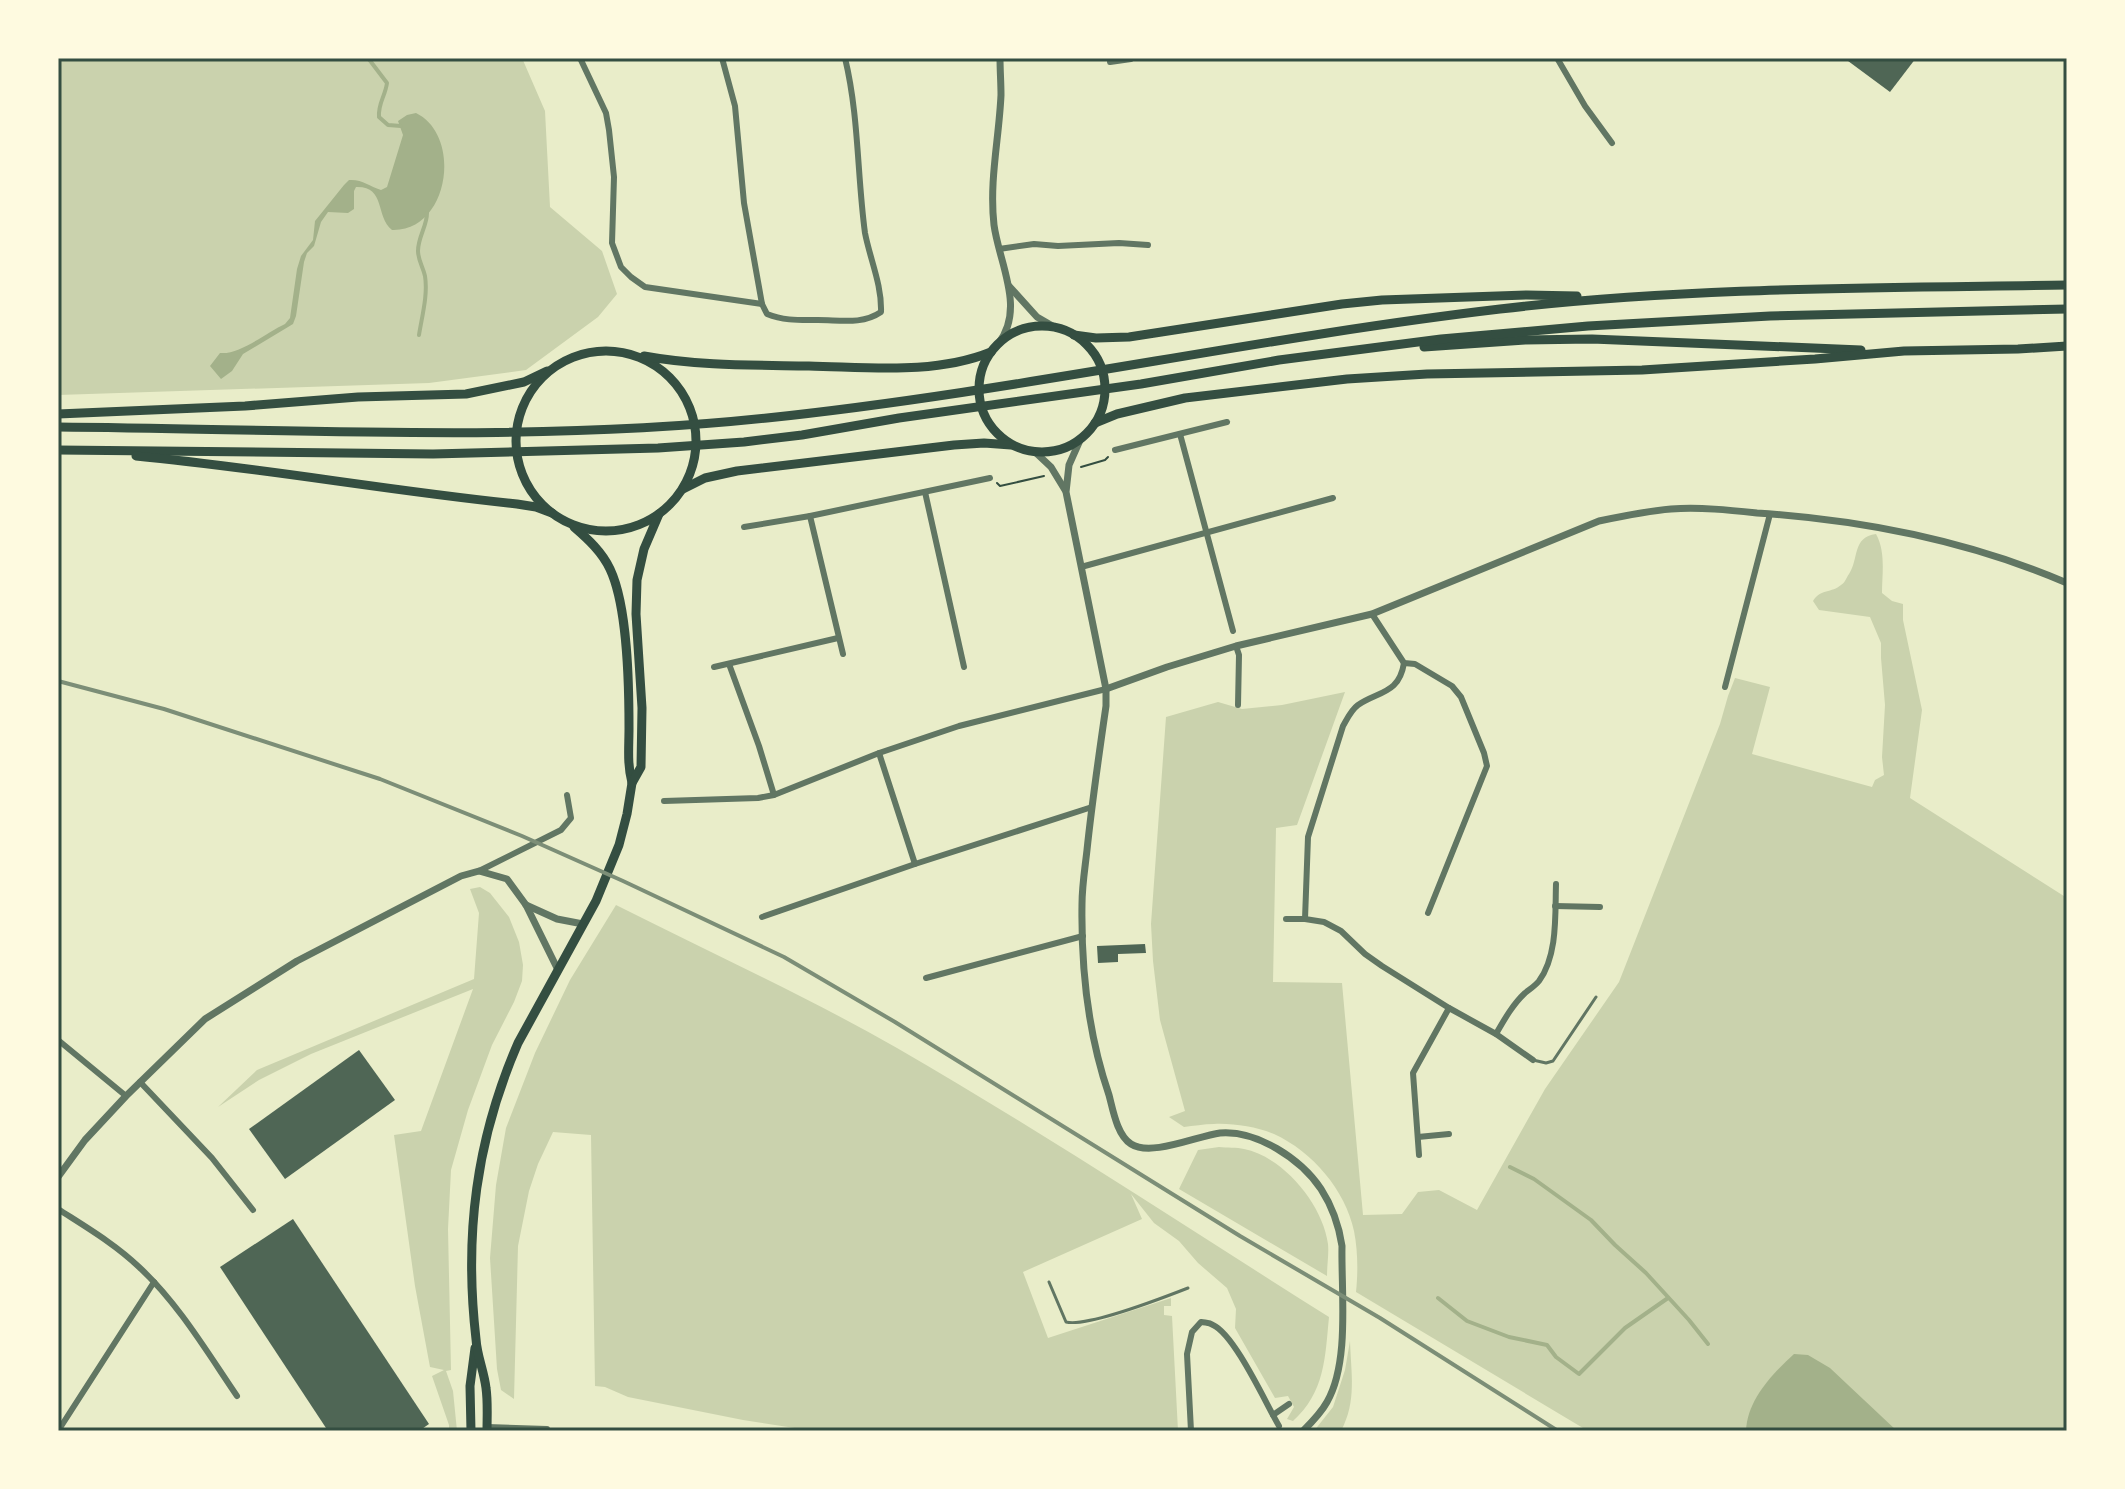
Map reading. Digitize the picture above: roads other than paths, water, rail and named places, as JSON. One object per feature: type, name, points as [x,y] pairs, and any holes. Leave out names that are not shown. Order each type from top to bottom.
[{"type":"main road","points":[[58,427],[543,432],[764,418],[893,402],[1443,316],[1621,297],[1780,289],[2067,285]]},
{"type":"main road","points":[[1014,446],[999,436],[987,420],[979,399],[980,375],[998,344],[1023,329],[1044,326],[1096,338],[1129,337],[1382,300],[1527,295],[1621,297]]},
{"type":"main road","points":[[58,450],[433,454],[658,448],[744,442],[1349,350],[1441,339],[1617,324],[1851,313],[2067,309]]},
{"type":"main road","points":[[572,525],[590,530],[619,530],[634,526],[659,514],[693,483],[717,475],[932,447],[984,443],[1044,452],[1063,448],[1081,438],[1095,423],[1103,401],[1104,379],[1095,356],[1074,335]]},
{"type":"main road","points":[[1349,350],[1592,339],[1904,351]]},
{"type":"main road","points":[[1095,423],[1117,414],[1185,398],[1347,379],[1427,374],[1642,370],[1904,351],[2067,346]]},
{"type":"main road","points":[[58,414],[466,394],[524,382],[589,351],[625,352],[691,363],[893,368],[960,362],[991,352]]},
{"type":"main road","points":[[625,352],[649,361],[666,373],[678,385],[692,412],[695,457],[682,490]]},
{"type":"main road","points":[[547,371],[529,392],[517,420],[515,445],[518,466],[530,491],[552,513]]},
{"type":"main road","points":[[75,450],[252,468],[517,504],[552,513],[572,525],[603,556],[618,590],[627,663],[628,765],[632,783]]},
{"type":"main road","points":[[487,1429],[486,1388],[476,1341],[471,1254],[474,1201],[482,1149],[493,1108],[518,1043],[596,901],[613,863],[632,783],[641,767],[642,684],[636,614],[637,580],[644,549],[659,514]]},
{"type":"main road","points":[[471,1431],[470,1386],[476,1341]]},
{"type":"street","points":[[580,58],[606,113],[614,177],[612,243],[621,267],[645,287],[762,304]]},
{"type":"street","points":[[722,58],[735,106],[744,203],[762,304],[767,314],[778,318],[839,322],[873,317],[881,312],[882,299],[866,235],[853,89],[845,58]]},
{"type":"street","points":[[998,344],[1009,321],[1009,286],[994,222],[1000,58]]},
{"type":"street","points":[[1557,58],[1585,106],[1612,143]]},
{"type":"street","points":[[1112,71],[1110,60],[1131,59]]},
{"type":"street","points":[[999,249],[1034,244],[1148,245]]},
{"type":"street","points":[[1009,286],[1037,317],[1056,328]]},
{"type":"street","points":[[1115,450],[1227,422]]},
{"type":"street","points":[[1180,434],[1233,631]]},
{"type":"street","points":[[1081,438],[1071,459],[1066,492],[1106,689],[1082,902],[1091,1028],[1099,1067],[1120,1129],[1131,1144],[1143,1148],[1155,1147],[1222,1133],[1243,1134],[1292,1159],[1321,1188],[1340,1232],[1342,1332],[1339,1367],[1328,1401],[1303,1431]]},
{"type":"street","points":[[1034,451],[1046,461],[1066,492]]},
{"type":"street","points":[[744,527],[990,478]]},
{"type":"street","points":[[925,492],[964,667]]},
{"type":"street","points":[[1081,567],[1333,498]]},
{"type":"street","points":[[664,801],[774,795],[879,753],[959,726],[1106,689],[1236,646],[1372,614],[1599,521],[1634,513],[1675,509],[1770,514],[1899,531],[1963,547],[2067,583]]},
{"type":"street","points":[[1725,687],[1770,514]]},
{"type":"street","points":[[810,516],[843,654]]},
{"type":"street","points":[[1305,919],[1308,837],[1343,726],[1358,706],[1388,692],[1403,672],[1404,663],[1372,614]]},
{"type":"street","points":[[714,667],[838,638]]},
{"type":"street","points":[[1236,646],[1239,655],[1238,705]]},
{"type":"street","points":[[1404,663],[1415,664],[1452,686],[1461,697],[1487,766],[1428,913]]},
{"type":"street","points":[[729,664],[774,795]]},
{"type":"street","points":[[879,753],[915,864]]},
{"type":"street","points":[[58,1177],[85,1140],[205,1019],[297,961],[461,876],[479,871],[561,830],[571,818],[567,795]]},
{"type":"street","points":[[762,917],[1092,807]]},
{"type":"street","points":[[479,871],[507,879],[526,905],[558,970]]},
{"type":"street","points":[[1496,1034],[1506,1016],[1544,972],[1550,956],[1556,884]]},
{"type":"street","points":[[526,905],[557,919],[583,924]]},
{"type":"street","points":[[1555,906],[1600,907]]},
{"type":"street","points":[[1286,919],[1324,922],[1341,931],[1382,966],[1496,1034],[1533,1060]]},
{"type":"street","points":[[926,978],[1083,936]]},
{"type":"street","points":[[1419,1155],[1413,1073],[1449,1008]]},
{"type":"street","points":[[58,1040],[126,1096]]},
{"type":"street","points":[[140,1082],[212,1158],[253,1210]]},
{"type":"street","points":[[1418,1137],[1449,1134]]},
{"type":"street","points":[[58,1209],[140,1267],[179,1313],[237,1396]]},
{"type":"street","points":[[58,1431],[154,1282]]},
{"type":"street","points":[[1191,1431],[1187,1354],[1192,1332],[1201,1322],[1211,1323],[1221,1330],[1234,1347],[1279,1426]]},
{"type":"street","points":[[1273,1415],[1289,1404]]},
{"type":"street","points":[[487,1429],[547,1429]]},
{"type":"lane","points":[[1533,1060],[1553,1061],[1596,997]]},
{"type":"lane","points":[[1049,1282],[1066,1322],[1074,1324],[1188,1288]]},
{"type":"waterway","points":[[368,58],[387,83],[379,117],[388,125],[401,126]]},
{"type":"waterway","points":[[419,335],[426,283],[418,251],[427,213]]},
{"type":"waterway","points":[[1510,1167],[1534,1179],[1591,1220],[1646,1273],[1708,1344]]},
{"type":"waterway","points":[[1438,1298],[1467,1321],[1509,1337],[1547,1345],[1556,1357],[1579,1374],[1625,1328],[1668,1298]]},
{"type":"railway","points":[[58,681],[164,709],[380,779],[522,836],[784,957],[1380,1318],[1558,1431]]}]
